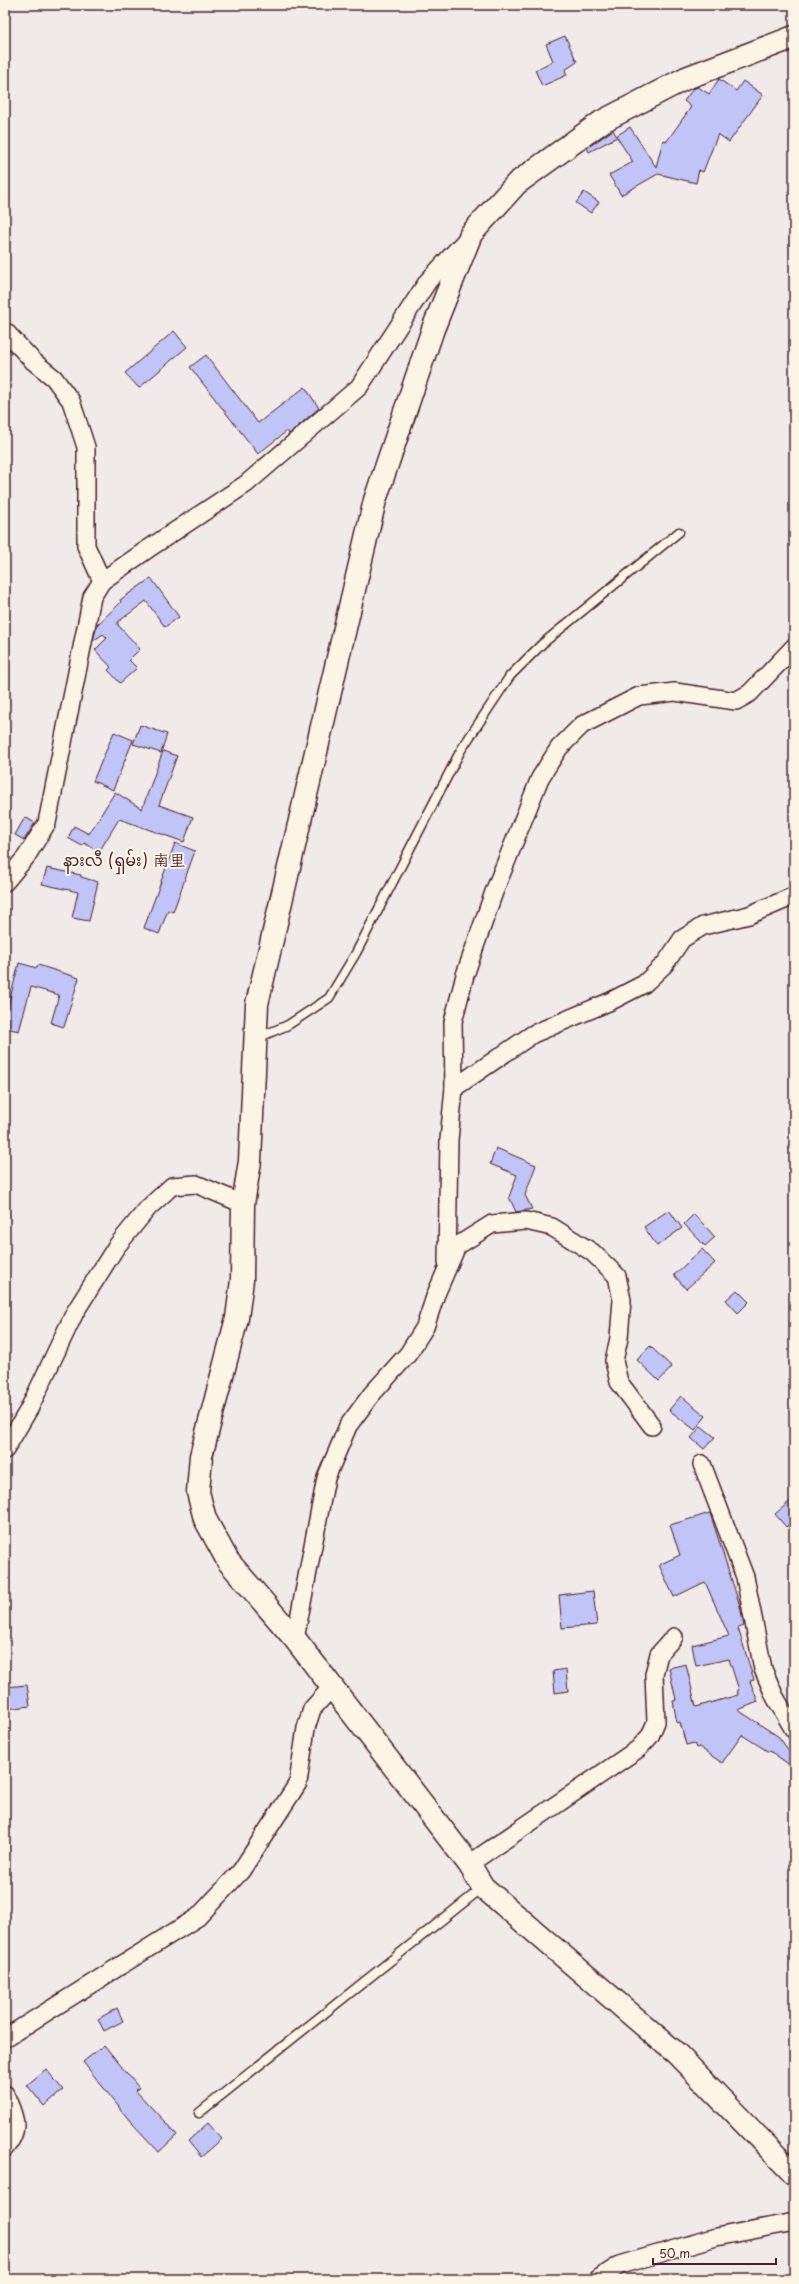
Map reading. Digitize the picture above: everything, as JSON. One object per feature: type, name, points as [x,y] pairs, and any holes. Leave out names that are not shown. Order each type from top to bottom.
[{"type":"main road","points":[[794,37],[686,78],[603,121],[517,183],[471,234],[433,329],[375,500],[257,1004],[250,1161],[244,1204],[242,1280],[238,1318],[201,1456],[198,1492],[205,1518],[228,1561],[295,1639],[469,1864],[483,1887],[678,2054],[794,2174]]},
{"type":"street","points":[[5,882],[26,857],[47,823],[92,597],[102,581],[246,484],[359,387],[428,281],[471,234]]},
{"type":"street","points":[[5,331],[33,361],[54,378],[71,401],[86,447],[86,546],[102,581]]},
{"type":"street","points":[[446,1269],[449,1140],[454,1088],[453,1022],[465,975],[494,892],[540,778],[559,748],[582,725],[639,696],[674,692],[736,701],[750,693],[794,647]]},
{"type":"street","points":[[454,1088],[533,1034],[611,1001],[644,984],[664,964],[682,939],[703,926],[749,915],[794,896]]},
{"type":"street","points":[[5,1450],[29,1409],[75,1312],[116,1247],[148,1208],[172,1186],[196,1184],[244,1204]]},
{"type":"street","points":[[295,1639],[326,1478],[348,1426],[371,1395],[408,1354],[426,1327],[446,1269],[457,1246],[492,1224],[526,1221],[552,1228],[592,1252],[616,1276],[622,1300],[620,1338],[614,1361],[619,1382],[652,1426]]},
{"type":"street","points":[[702,1464],[745,1577],[763,1668],[775,1697],[794,1730]]},
{"type":"street","points":[[469,1864],[638,1749],[650,1736],[656,1722],[654,1674],[659,1654],[674,1637]]},
{"type":"street","points":[[5,2038],[198,1917],[241,1871],[298,1783],[306,1728],[312,1709],[332,1687]]},
{"type":"street","points":[[5,2094],[16,2120],[16,2129],[5,2148]]},
{"type":"street","points":[[598,2279],[620,2265],[716,2237],[794,2222]]},
{"type":"lane","points":[[255,1038],[288,1025],[329,998],[356,954],[461,750],[510,676],[542,644],[679,532]]},
{"type":"lane","points":[[199,2113],[483,1887]]},
{"type":"building","points":[[565,36],[577,62],[565,70],[567,75],[542,86],[535,70],[553,61],[546,44]]},
{"type":"building","points":[[719,79],[736,91],[743,81],[763,95],[729,142],[718,134],[703,172],[699,170],[696,183],[658,174],[621,195],[609,175],[633,162],[616,136],[630,127],[656,167],[663,140],[667,141],[691,107],[684,101],[693,89],[698,87],[709,94]]},
{"type":"building","points":[[613,130],[617,137],[589,152],[587,148]]},
{"type":"building","points":[[584,192],[599,202],[591,213],[576,203]]},
{"type":"building","points":[[174,331],[187,347],[139,388],[125,373]]},
{"type":"building","points":[[206,355],[258,423],[305,387],[319,408],[289,434],[287,431],[258,454],[190,367]]},
{"type":"building","points":[[151,578],[179,617],[165,627],[146,601],[118,622],[118,625],[140,649],[129,660],[137,668],[120,683],[108,670],[111,667],[95,650],[107,638],[103,634],[93,641],[97,625],[121,602],[120,600]]},
{"type":"building","points":[[140,725],[167,734],[161,753],[133,744]]},
{"type":"building","points":[[114,732],[133,740],[113,790],[93,781]]},
{"type":"building","points":[[163,751],[177,756],[159,805],[193,817],[184,842],[119,819],[99,852],[84,843],[82,846],[68,838],[74,826],[89,834],[115,792],[142,809]]},
{"type":"building","points":[[25,817],[35,823],[24,840],[15,835]]},
{"type":"building","points":[[175,843],[195,851],[173,912],[168,910],[159,934],[144,928]]},
{"type":"building","points":[[47,868],[81,875],[81,877],[98,882],[89,921],[72,918],[78,892],[42,884]]},
{"type":"building","points":[[19,963],[37,968],[38,965],[79,978],[64,1027],[51,1023],[59,995],[31,987],[19,1031],[5,1028],[5,1018]]},
{"type":"building","points":[[496,1148],[536,1165],[525,1195],[532,1209],[516,1212],[509,1197],[517,1175],[490,1164]]},
{"type":"building","points":[[669,1210],[682,1228],[657,1246],[644,1227]]},
{"type":"building","points":[[694,1214],[715,1237],[705,1246],[684,1224]]},
{"type":"building","points":[[702,1249],[715,1263],[686,1289],[674,1275]]},
{"type":"building","points":[[737,1290],[749,1302],[738,1313],[726,1300]]},
{"type":"building","points":[[650,1346],[672,1367],[659,1381],[637,1360]]},
{"type":"building","points":[[681,1396],[706,1416],[695,1430],[669,1410]]},
{"type":"building","points":[[701,1426],[715,1437],[704,1449],[691,1438]]},
{"type":"building","points":[[794,1498],[794,1520],[786,1527],[775,1514]]},
{"type":"building","points":[[710,1513],[740,1606],[744,1626],[738,1628],[754,1680],[750,1681],[758,1702],[738,1710],[779,1737],[794,1758],[794,1768],[770,1751],[769,1752],[742,1735],[722,1763],[699,1747],[696,1748],[694,1743],[686,1745],[680,1722],[677,1723],[673,1701],[676,1700],[669,1668],[686,1664],[696,1707],[738,1695],[737,1690],[739,1690],[729,1659],[696,1666],[692,1645],[729,1636],[705,1582],[674,1597],[659,1565],[680,1555],[670,1525]]},
{"type":"building","points":[[593,1591],[597,1625],[562,1628],[559,1595]]},
{"type":"building","points":[[566,1669],[568,1691],[555,1693],[553,1671]]},
{"type":"building","points":[[27,1685],[30,1706],[7,1709],[5,1687]]},
{"type":"building","points":[[117,2008],[123,2021],[104,2031],[98,2019]]},
{"type":"building","points":[[104,2045],[139,2088],[135,2090],[177,2135],[159,2152],[130,2121],[83,2062]]},
{"type":"building","points":[[46,2069],[63,2090],[44,2106],[27,2085]]},
{"type":"building","points":[[208,2123],[222,2139],[201,2157],[188,2141]]},
{"type":"district","name":"နားလီ (ရှမ်း) 南里","points":[[124,859]]}]
